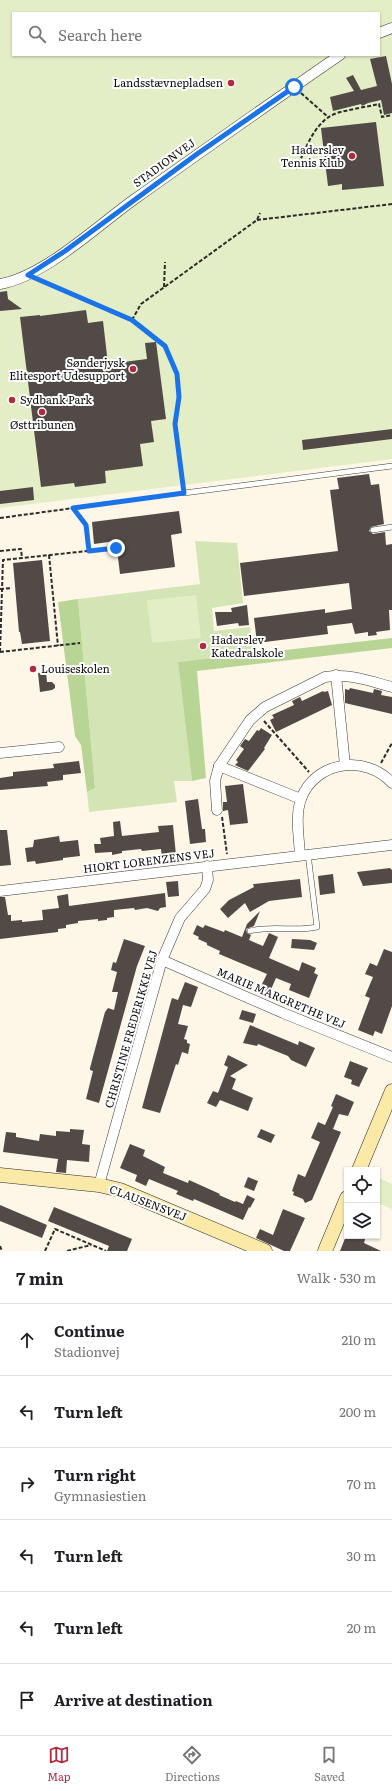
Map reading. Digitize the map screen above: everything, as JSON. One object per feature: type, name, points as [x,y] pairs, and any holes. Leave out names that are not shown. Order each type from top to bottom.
[{"type":"street","points":[[380,33],[392,28]]},
{"type":"street","name":"STADIONVEJ","points":[[0,284],[10,283],[28,275],[65,251],[137,197],[339,56]]},
{"type":"street","points":[[336,675],[344,765]]},
{"type":"street","points":[[217,810],[214,781],[219,766],[250,720],[257,713],[325,677],[345,675],[392,687]]},
{"type":"street","points":[[0,754],[59,747]]},
{"type":"street","points":[[304,854],[298,813],[301,799],[308,786],[315,779],[330,768],[344,765],[360,765],[376,771],[392,783]]},
{"type":"street","points":[[219,766],[301,799]]},
{"type":"street","name":"HIORT LORENZENS VEJ","points":[[0,890],[392,845]]},
{"type":"street","name":"CHRISTINE FREDERIKKE VEJ","points":[[99,1185],[162,960],[180,918],[205,889],[208,880],[207,866]]},
{"type":"street","name":"MARIE MARGRETHE VEJ","points":[[162,960],[283,1013],[392,1057]]},
{"type":"street","points":[[360,1167],[392,1091]]},
{"type":"street","name":"CLAUSENSVEJ","points":[[0,1175],[99,1185],[120,1190],[265,1251]]},
{"type":"street","points":[[324,1251],[345,1203]]},
{"type":"lane","points":[[184,493],[392,466]]},
{"type":"lane","points":[[373,530],[392,527]]},
{"type":"lane","points":[[250,931],[259,929],[303,930],[317,927],[304,854]]},
{"type":"path","points":[[294,87],[328,117]]},
{"type":"path","points":[[296,169],[315,131],[328,117],[336,113],[379,104],[382,117],[392,115]]},
{"type":"path","points":[[132,320],[141,304],[257,220],[392,204]]},
{"type":"path","points":[[257,220],[260,213]]},
{"type":"path","points":[[164,287],[165,262]]},
{"type":"path","points":[[0,518],[184,493],[175,424],[179,397],[177,374],[165,346],[132,320],[28,275]]},
{"type":"path","points":[[73,508],[86,525],[89,551]]},
{"type":"path","points":[[80,644],[0,652],[1,589],[4,560],[116,548]]},
{"type":"path","points":[[0,551],[21,549],[22,558]]},
{"type":"path","points":[[49,555],[58,646]]},
{"type":"path","points":[[1,589],[12,588]]},
{"type":"path","points":[[257,713],[315,779]]},
{"type":"path","points":[[376,771],[392,743]]},
{"type":"path","points":[[217,810],[222,816],[228,864]]},
{"type":"path","points":[[46,1251],[55,1229],[106,1251]]},
{"type":"path","points":[[66,1251],[91,1244]]},
{"type":"path","points":[[0,1246],[2,1251]]},
{"type":"green space","points":[[0,0],[392,0],[392,459],[0,508]]},
{"type":"green space","points":[[195,541],[237,543],[243,603],[212,608],[214,631],[250,627],[254,654],[178,662],[192,781],[174,781],[177,802],[89,812],[87,792],[95,788],[78,599],[200,584]]},
{"type":"green space","points":[[196,595],[201,638],[152,643],[147,600]]},
{"type":"green space","points":[[78,599],[95,788],[87,792],[81,745],[75,736],[58,602]]},
{"type":"green space","points":[[392,638],[392,648],[197,671],[206,778],[192,781],[178,662]]},
{"type":"green space","points":[[380,1178],[392,1184],[392,1209],[380,1204]]},
{"type":"building","points":[[386,56],[392,84],[392,113],[384,115],[381,100],[362,106],[361,104],[333,111],[330,97],[354,91],[346,78],[353,75],[361,90],[377,86],[370,59]]},
{"type":"building","name":"Haderslev Tennis Klub","points":[[376,122],[384,186],[342,190],[342,184],[328,186],[321,128]]},
{"type":"building","points":[[7,291],[8,299],[22,309],[0,311],[0,292]]},
{"type":"building","points":[[86,310],[88,323],[103,321],[108,364],[147,359],[145,343],[156,342],[166,419],[151,421],[154,442],[140,444],[143,466],[105,471],[106,483],[75,487],[74,483],[41,487],[20,317]]},
{"type":"building","points":[[392,429],[392,439],[303,450],[302,440]]},
{"type":"building","points":[[369,474],[371,485],[379,484],[384,524],[371,527],[369,531],[373,534],[385,532],[386,545],[392,544],[392,610],[389,610],[390,630],[376,632],[377,635],[368,636],[368,632],[355,634],[352,623],[327,626],[328,634],[257,643],[254,618],[325,609],[325,613],[352,609],[349,583],[244,596],[240,563],[338,551],[330,490],[339,489],[337,478]]},
{"type":"building","points":[[33,487],[34,500],[0,504],[0,491]]},
{"type":"building","points":[[179,511],[182,533],[171,535],[175,567],[120,574],[116,541],[94,544],[92,522]]},
{"type":"building","points":[[42,560],[50,641],[22,644],[19,632],[13,563]]},
{"type":"building","points":[[247,605],[249,625],[239,626],[238,623],[217,626],[215,612],[232,612],[231,608]]},
{"type":"building","points":[[46,672],[47,682],[52,682],[55,685],[55,688],[40,692],[38,673]]},
{"type":"building","points":[[350,688],[373,693],[374,689],[382,691],[381,695],[392,697],[392,714],[345,703],[345,689],[349,690]]},
{"type":"building","points":[[323,691],[328,691],[332,705],[276,732],[270,720],[274,718],[272,715],[294,705],[292,701],[300,697],[302,701]]},
{"type":"building","points":[[261,728],[272,735],[264,748],[265,749],[248,771],[235,765],[238,762],[236,760],[244,749],[240,746],[245,739],[249,741],[257,730],[259,731]]},
{"type":"building","points":[[79,761],[81,773],[63,775],[63,780],[47,782],[48,786],[0,790],[0,778],[13,776],[13,772],[54,768],[53,764]]},
{"type":"building","points":[[243,784],[248,823],[230,825],[228,810],[223,811],[223,802],[227,802],[225,786]]},
{"type":"building","points":[[198,799],[202,829],[205,829],[206,842],[190,844],[185,801]]},
{"type":"building","points":[[120,821],[122,836],[159,832],[158,826],[173,825],[176,855],[162,857],[161,849],[122,851],[122,853],[112,855],[112,852],[95,853],[94,844],[101,844],[100,838],[114,836],[113,822]]},
{"type":"building","points":[[0,830],[7,830],[11,865],[0,866]]},
{"type":"building","points":[[59,836],[60,842],[78,840],[80,856],[36,864],[35,861],[27,862],[25,848],[33,847],[34,840]]},
{"type":"building","points":[[390,868],[392,870],[392,883],[363,886],[357,872]]},
{"type":"building","points":[[333,874],[335,893],[320,895],[318,876]]},
{"type":"building","points":[[300,879],[302,897],[269,901],[250,912],[245,903],[228,918],[220,909],[229,900],[254,887],[253,884]]},
{"type":"building","points":[[178,881],[179,896],[168,897],[166,882]]},
{"type":"building","points":[[165,893],[166,907],[160,908],[158,911],[147,908],[135,910],[134,908],[114,910],[114,917],[107,918],[107,920],[98,921],[98,919],[78,921],[78,923],[66,925],[66,928],[58,929],[58,932],[0,939],[0,897],[5,897],[8,915],[11,915],[11,921],[22,920],[22,922],[43,920],[42,910],[59,908],[57,896],[68,894],[69,906]]},
{"type":"building","points":[[260,911],[254,926],[246,929],[247,933],[251,935],[249,940],[263,946],[269,933],[278,937],[269,958],[299,971],[302,962],[316,968],[314,973],[318,975],[309,998],[289,990],[291,984],[276,978],[269,994],[259,990],[267,974],[219,954],[220,951],[207,945],[207,943],[198,939],[199,937],[193,934],[197,925],[203,928],[205,925],[224,932],[225,930],[242,937],[247,924]]},
{"type":"building","points":[[124,939],[145,946],[137,966],[99,1103],[86,1099],[93,1071],[90,1070],[90,1068],[105,1012],[108,1008],[114,1010],[118,992],[112,992],[117,972],[111,970],[113,962],[116,963]]},
{"type":"building","points":[[292,939],[310,940],[317,943],[314,950],[291,948]]},
{"type":"building","points":[[384,949],[392,952],[392,1006],[382,1034],[375,1031],[373,1036],[358,1030],[370,998],[365,996],[373,977],[365,974],[370,963],[377,966]]},
{"type":"building","points":[[185,982],[198,987],[191,1007],[183,1005],[178,1024],[188,1026],[184,1039],[190,1044],[188,1054],[182,1052],[178,1065],[176,1064],[160,1113],[142,1108],[172,998],[178,1000]]},
{"type":"building","points":[[242,1010],[256,1014],[253,1023],[239,1019]]},
{"type":"building","points":[[250,1025],[298,1045],[299,1041],[315,1048],[306,1067],[291,1060],[288,1056],[258,1044],[257,1046],[243,1043]]},
{"type":"building","points":[[228,1055],[248,1065],[230,1076],[236,1079],[232,1089],[253,1098],[248,1111],[220,1100],[216,1107],[207,1103],[213,1091],[218,1093],[228,1067],[224,1065]]},
{"type":"building","points":[[350,1061],[368,1068],[359,1087],[351,1084],[352,1080],[344,1077]]},
{"type":"building","points":[[336,1094],[354,1102],[348,1116],[339,1114],[333,1129],[341,1132],[312,1200],[305,1203],[303,1199],[293,1195],[294,1192],[292,1191],[298,1174],[305,1177],[320,1142],[311,1138],[318,1122],[325,1125],[333,1107],[331,1106]]},
{"type":"building","points":[[70,1129],[84,1130],[82,1144],[90,1145],[89,1162],[67,1160],[66,1173],[56,1172],[58,1159],[3,1152],[6,1132],[16,1133],[16,1137],[39,1141],[40,1134],[56,1136],[56,1131],[70,1132]]},
{"type":"building","points":[[261,1129],[275,1135],[271,1143],[257,1137]]},
{"type":"building","points":[[130,1144],[145,1150],[143,1156],[165,1167],[163,1173],[188,1183],[189,1180],[235,1202],[236,1201],[243,1204],[247,1195],[255,1199],[250,1208],[249,1207],[243,1220],[194,1199],[193,1201],[176,1194],[178,1191],[149,1179],[146,1186],[135,1181],[137,1175],[120,1168]]},
{"type":"building","points":[[248,1177],[258,1181],[254,1191],[244,1187]]},
{"type":"building","points":[[0,1205],[47,1225],[42,1238],[0,1221]]},
{"type":"building","points":[[54,1207],[132,1239],[127,1251],[107,1251],[109,1246],[48,1221]]},
{"type":"building","points":[[283,1209],[305,1218],[290,1251],[284,1251],[256,1238],[260,1229],[273,1235]]},
{"type":"building","points":[[345,1239],[365,1239],[364,1243],[381,1251],[340,1251]]},
{"type":"place","name":"Landsstævnepladsen","points":[[231,83]]},
{"type":"place","name":"Haderslev Tennis Klub","points":[[352,156]]},
{"type":"place","name":"Sønderjysk Elitesport Udesupport","points":[[133,369]]},
{"type":"place","name":"Sydbank Park","points":[[12,400]]},
{"type":"place","name":"Østtribunen","points":[[42,412]]},
{"type":"place","name":"Haderslev Katedralskole","points":[[203,646]]},
{"type":"place","name":"Louiseskolen","points":[[33,669]]},
{"type":"route","points":[[116,548],[89,551],[86,525],[73,508],[184,493],[175,424],[179,397],[177,374],[165,346],[132,320],[28,275],[65,251],[197,154],[294,87]]}]
